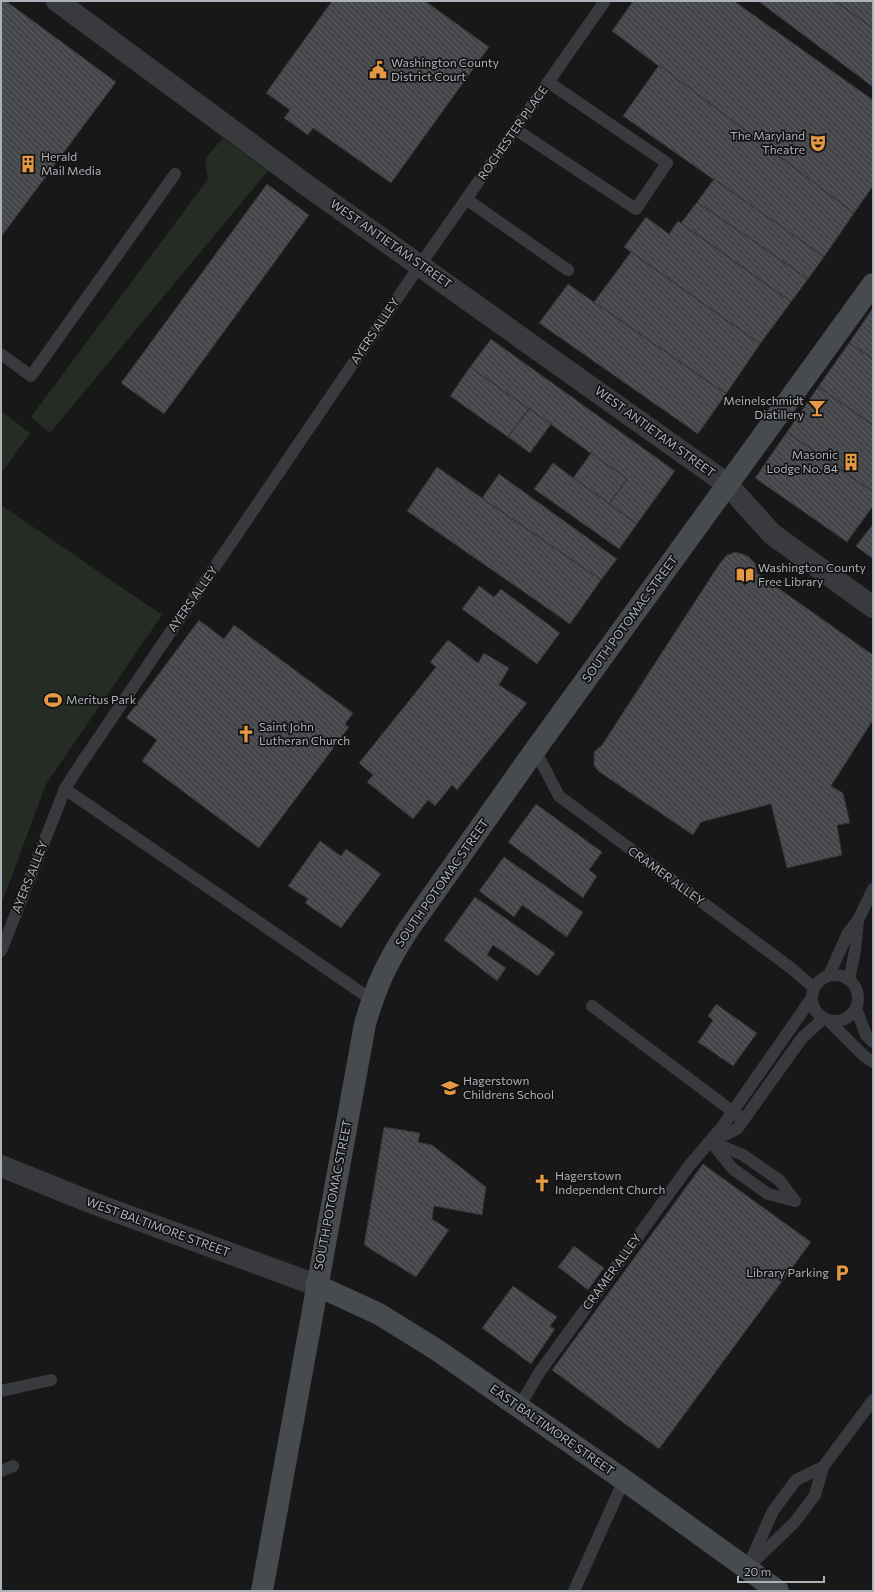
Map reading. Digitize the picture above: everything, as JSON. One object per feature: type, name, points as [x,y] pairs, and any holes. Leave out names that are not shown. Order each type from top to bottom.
[{"type":"main road","name":"SOUTH POTOMAC STREET","points":[[262,1591],[316,1285],[365,1024],[372,1000],[388,961],[408,930],[535,750],[873,284]]},
{"type":"main road","name":"EAST BALTIMORE STREET","points":[[316,1285],[393,1321],[624,1480],[778,1591]]},
{"type":"street","name":"WEST ANTIETAM STREET","points":[[57,1],[309,187],[420,264],[727,484],[772,534],[873,607]]},
{"type":"street","name":"WEST BALTIMORE STREET","points":[[1,1166],[90,1202],[316,1285]]},
{"type":"lane","name":"ROCHESTER PLACE","points":[[420,264],[605,1]]},
{"type":"lane","points":[[515,129],[636,209],[667,163],[548,82]]},
{"type":"lane","points":[[1,354],[31,376],[175,174]]},
{"type":"lane","points":[[466,199],[568,270]]},
{"type":"lane","name":"AYERS ALLEY","points":[[1,951],[65,789],[121,702],[268,490],[420,264]]},
{"type":"lane","name":"CRAMER ALLEY","points":[[535,750],[558,796],[791,968],[812,994],[814,1008],[820,1017],[826,1019]]},
{"type":"lane","points":[[65,789],[372,1000]]},
{"type":"lane","name":"CRAMER ALLEY","points":[[519,1407],[539,1373],[688,1166],[711,1142],[820,980],[829,976],[848,933],[858,920],[873,888]]},
{"type":"lane","name":"CRAMER ALLEY","points":[[848,980],[855,951],[858,920]]},
{"type":"lane","points":[[826,1019],[840,1021],[850,1016],[856,1008],[858,998],[855,987],[848,980],[839,975],[829,976]]},
{"type":"lane","points":[[592,1006],[744,1120]]},
{"type":"lane","points":[[856,1008],[866,1035],[873,1042]]},
{"type":"lane","points":[[826,1019],[864,1056],[873,1062]]},
{"type":"lane","name":"CRAMER ALLEY","points":[[711,1142],[737,1130],[802,1038],[826,1019]]},
{"type":"lane","points":[[711,1142],[743,1155],[779,1180],[795,1201],[768,1194],[733,1169],[711,1142]]},
{"type":"lane","points":[[1,1390],[50,1380]]},
{"type":"lane","points":[[747,1568],[794,1523],[816,1495],[823,1467],[873,1400]]},
{"type":"lane","points":[[1,1471],[13,1466]]},
{"type":"lane","points":[[747,1568],[773,1511],[796,1480],[823,1467]]},
{"type":"lane","points":[[574,1591],[624,1480]]},
{"type":"shaded area","points":[[223,138],[268,171],[50,433],[31,417],[208,179],[205,159]]},
{"type":"shaded area","points":[[1,411],[30,433],[1,474]]},
{"type":"shaded area","name":"Meritus Park","points":[[1,505],[162,615],[46,784],[1,905]]},
{"type":"building","name":"Herald Mail Media","points":[[1,1],[6,1],[116,82],[1,237]]},
{"type":"building","name":"Washington County District Court","points":[[332,1],[425,1],[489,47],[391,183],[313,128],[308,135],[284,118],[290,110],[266,93]]},
{"type":"building","name":"The Maryland Theatre","points":[[633,1],[734,1],[873,100],[873,186],[854,213],[612,31]]},
{"type":"building","points":[[758,1],[835,1],[873,28],[873,87]]},
{"type":"building","points":[[835,1],[873,1],[873,28]]},
{"type":"building","points":[[659,65],[854,213],[824,257],[623,116]]},
{"type":"building","points":[[714,179],[824,257],[808,279],[697,202]]},
{"type":"building","points":[[267,184],[309,215],[164,414],[121,383]]},
{"type":"building","points":[[697,202],[808,279],[791,302],[681,223]]},
{"type":"building","points":[[646,217],[669,234],[678,221],[791,302],[760,344],[624,247]]},
{"type":"building","points":[[631,252],[760,344],[726,394],[594,302]]},
{"type":"building","points":[[568,284],[726,394],[698,434],[539,323]]},
{"type":"building","points":[[873,308],[873,359],[849,343]]},
{"type":"building","points":[[491,339],[675,471],[637,524],[609,504],[627,479],[470,367]]},
{"type":"building","points":[[849,343],[873,359],[873,425],[818,387]]},
{"type":"building","points":[[470,367],[529,409],[508,437],[450,396]]},
{"type":"building","name":"Masonic Lodge No. 84","points":[[818,387],[873,425],[873,492],[787,432]]},
{"type":"building","points":[[529,409],[551,424],[530,453],[508,437]]},
{"type":"building","points":[[787,432],[873,492],[873,506],[847,542],[755,478]]},
{"type":"building","points":[[591,453],[627,479],[609,504],[573,478]]},
{"type":"building","points":[[553,463],[637,524],[619,549],[534,489]]},
{"type":"building","points":[[437,467],[601,580],[570,624],[407,511]]},
{"type":"building","points":[[499,474],[617,559],[601,580],[482,498]]},
{"type":"building","points":[[873,524],[873,559],[856,546]]},
{"type":"building","points":[[736,552],[748,556],[755,563],[757,573],[873,655],[873,720],[831,786],[843,793],[850,823],[837,825],[842,855],[787,868],[771,804],[701,822],[693,835],[598,771],[594,765],[594,752],[602,745],[720,563],[727,555]]},
{"type":"building","points":[[479,586],[494,597],[501,589],[560,633],[537,664],[462,609]]},
{"type":"building","name":"Saint John Lutheran Church","points":[[199,620],[224,639],[234,625],[353,713],[345,724],[349,727],[259,848],[142,761],[157,740],[126,718]]},
{"type":"building","name":"Saint John Lutheran Church","points":[[448,640],[478,663],[484,653],[509,668],[499,685],[527,703],[457,790],[452,785],[435,806],[428,800],[413,819],[367,782],[373,775],[359,763],[436,667],[430,662]]},
{"type":"building","points":[[536,804],[602,852],[589,870],[597,876],[583,898],[508,842]]},
{"type":"building","points":[[320,841],[341,856],[346,849],[381,874],[341,928],[305,903],[308,899],[288,886]]},
{"type":"building","points":[[504,857],[583,912],[567,937],[522,905],[514,917],[479,891]]},
{"type":"building","points":[[475,897],[555,953],[538,976],[493,945],[487,955],[506,968],[497,981],[444,940]]},
{"type":"building","points":[[716,1004],[757,1033],[733,1066],[698,1042],[713,1020],[708,1016]]},
{"type":"building","points":[[384,1127],[420,1133],[418,1142],[432,1145],[486,1187],[482,1215],[434,1206],[432,1219],[449,1230],[416,1277],[364,1245]]},
{"type":"building","points":[[703,1164],[811,1242],[659,1449],[552,1370]]},
{"type":"building","points":[[574,1246],[604,1268],[588,1290],[558,1267]]},
{"type":"building","points":[[513,1286],[557,1317],[550,1326],[555,1329],[531,1364],[482,1328]]},
{"type":"place","name":"Washington County District Court","points":[[378,70]]},
{"type":"place","name":"The Maryland Theatre","points":[[818,143]]},
{"type":"place","name":"Herald Mail Media","points":[[28,164]]},
{"type":"place","name":"Meinelschmidt Diatillery","points":[[817,408]]},
{"type":"place","name":"Masonic Lodge No. 84","points":[[851,462]]},
{"type":"place","name":"Washington County Free Library","points":[[745,575]]},
{"type":"place","name":"Meritus Park","points":[[53,700]]},
{"type":"place","name":"Saint John Lutheran Church","points":[[246,734]]},
{"type":"place","name":"Hagerstown Childrens School","points":[[450,1088]]},
{"type":"place","name":"Hagerstown Independent Church","points":[[542,1183]]},
{"type":"place","name":"Library Parking","points":[[842,1273]]}]
